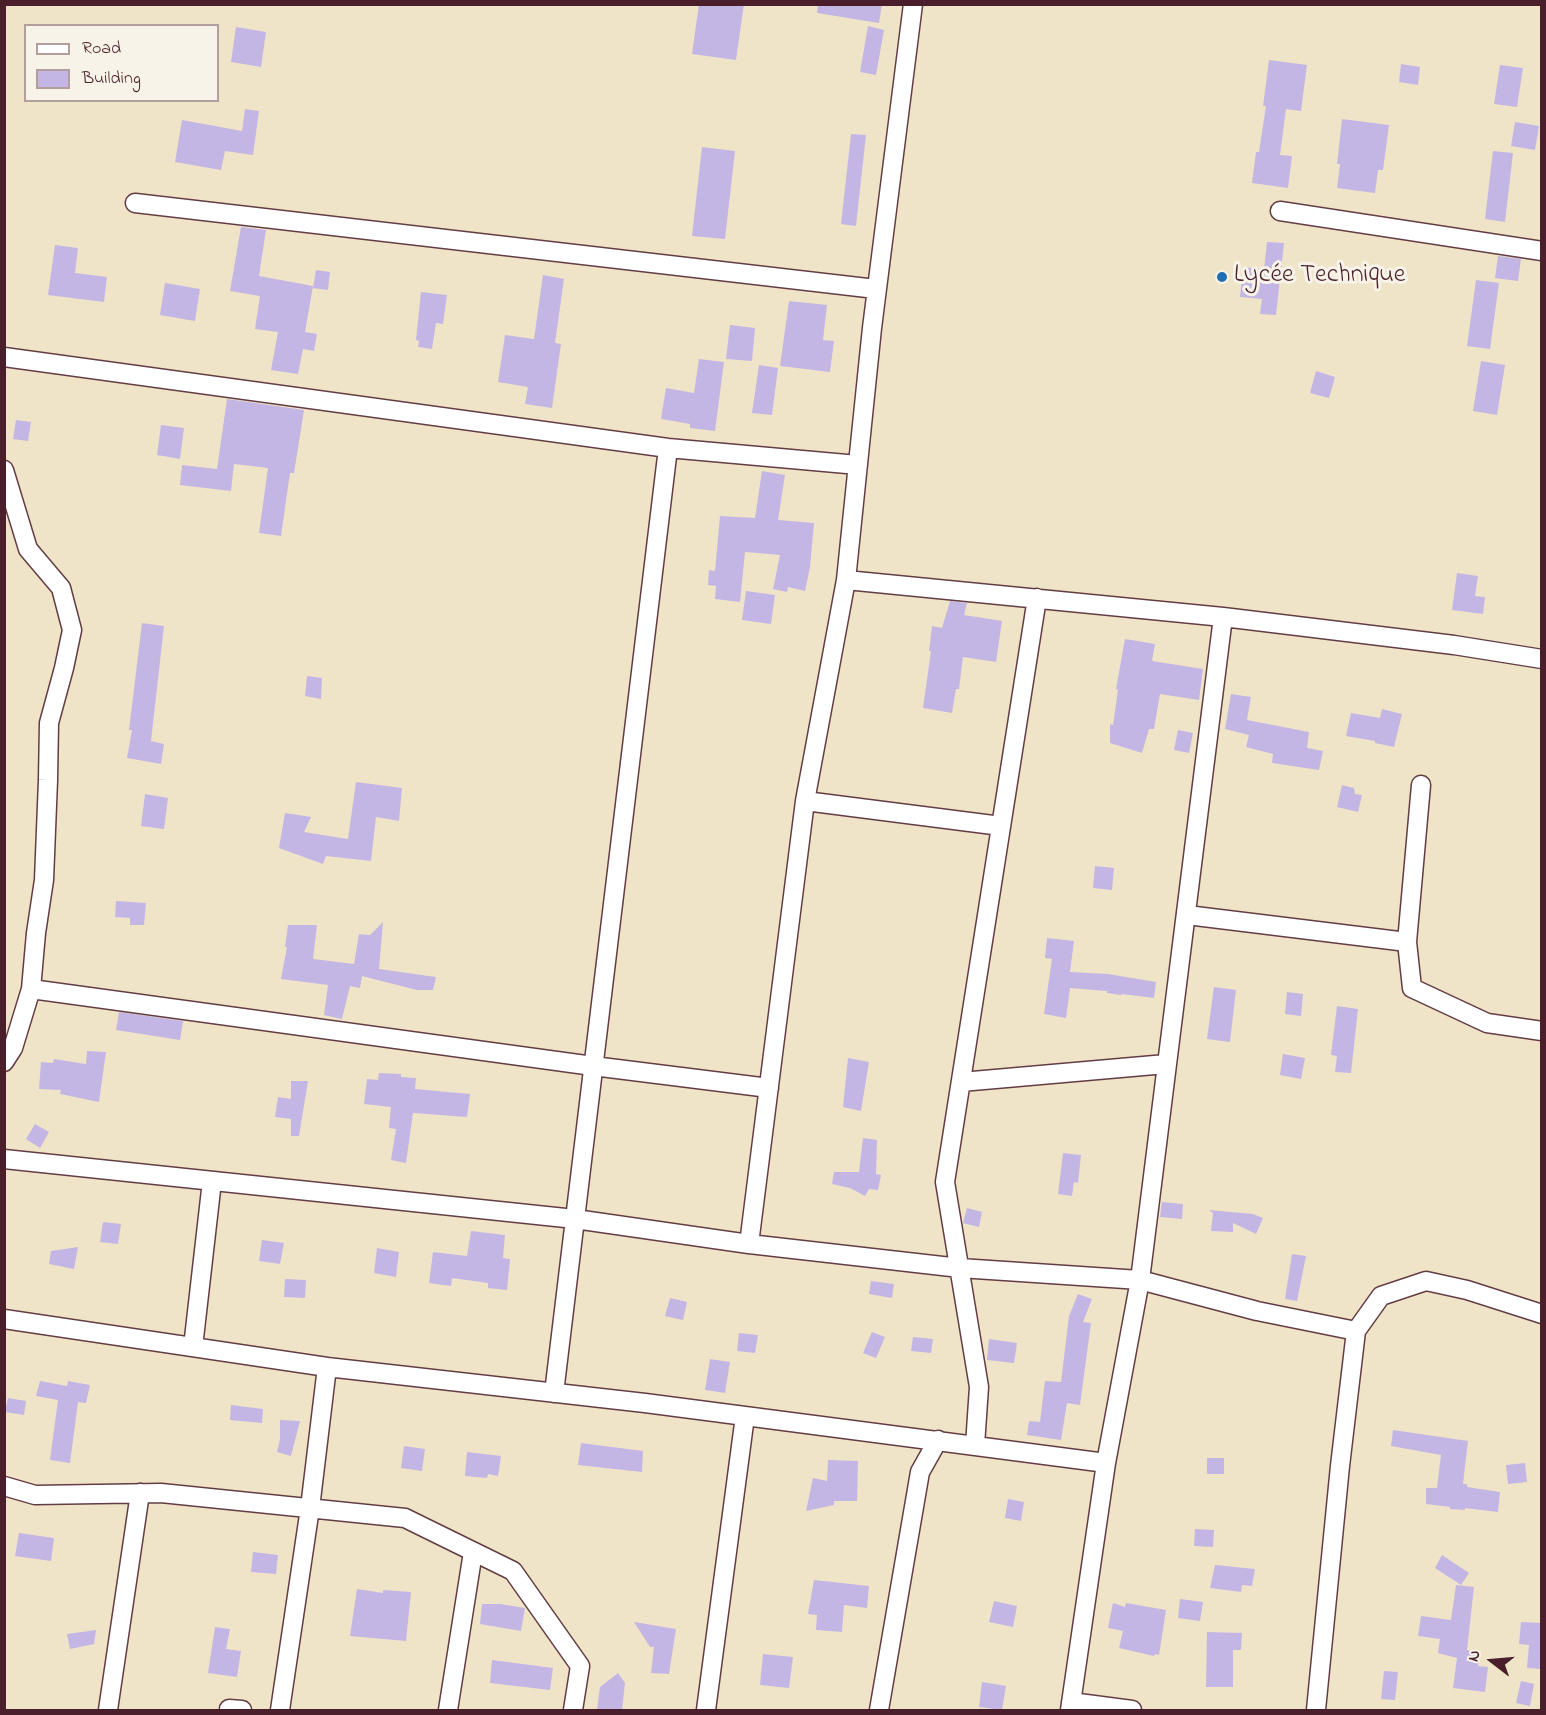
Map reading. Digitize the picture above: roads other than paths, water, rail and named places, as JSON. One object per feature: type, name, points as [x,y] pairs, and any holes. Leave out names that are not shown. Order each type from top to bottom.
[{"type":"street","points":[[749,1244],[805,801],[846,580],[876,289],[913,4]]},
{"type":"street","points":[[135,203],[876,289]]},
{"type":"street","points":[[1280,211],[1542,250]]},
{"type":"street","points":[[4,357],[668,448],[858,465]]},
{"type":"street","points":[[554,1393],[668,448]]},
{"type":"street","points":[[4,470],[28,549],[61,588],[72,630],[49,723],[44,879],[31,989],[13,1048],[4,1062]]},
{"type":"street","points":[[846,580],[1222,617],[1454,645],[1542,659]]},
{"type":"street","points":[[975,1445],[979,1388],[945,1182],[1037,598]]},
{"type":"street","points":[[1132,1710],[1070,1706],[1106,1463],[1140,1280],[1187,915],[1222,617]]},
{"type":"street","points":[[1421,784],[1407,942],[1412,988],[1487,1023],[1542,1031]]},
{"type":"street","points":[[805,801],[1001,826]]},
{"type":"street","points":[[1187,915],[1407,942]]},
{"type":"street","points":[[31,989],[769,1088]]},
{"type":"street","points":[[961,1082],[1166,1064]]},
{"type":"street","points":[[4,1159],[575,1219],[749,1244],[960,1268],[1140,1280],[1257,1311],[1356,1331]]},
{"type":"street","points":[[193,1347],[212,1181]]},
{"type":"street","points":[[1316,1710],[1356,1331],[1381,1296],[1426,1281],[1467,1290],[1542,1314]]},
{"type":"street","points":[[4,1319],[327,1367],[745,1416],[1106,1463]]},
{"type":"street","points":[[280,1710],[310,1508],[327,1367]]},
{"type":"street","points":[[706,1710],[745,1416]]},
{"type":"street","points":[[879,1710],[920,1473],[938,1440]]},
{"type":"street","points":[[4,1486],[34,1495],[161,1493],[405,1518],[513,1571],[580,1666],[573,1710]]},
{"type":"street","points":[[108,1710],[140,1493]]},
{"type":"street","points":[[448,1710],[473,1552]]},
{"type":"street","points":[[229,1710],[229,1708],[242,1710]]},
{"type":"place","name":"Lycée Technique","points":[[1222,277]]}]
